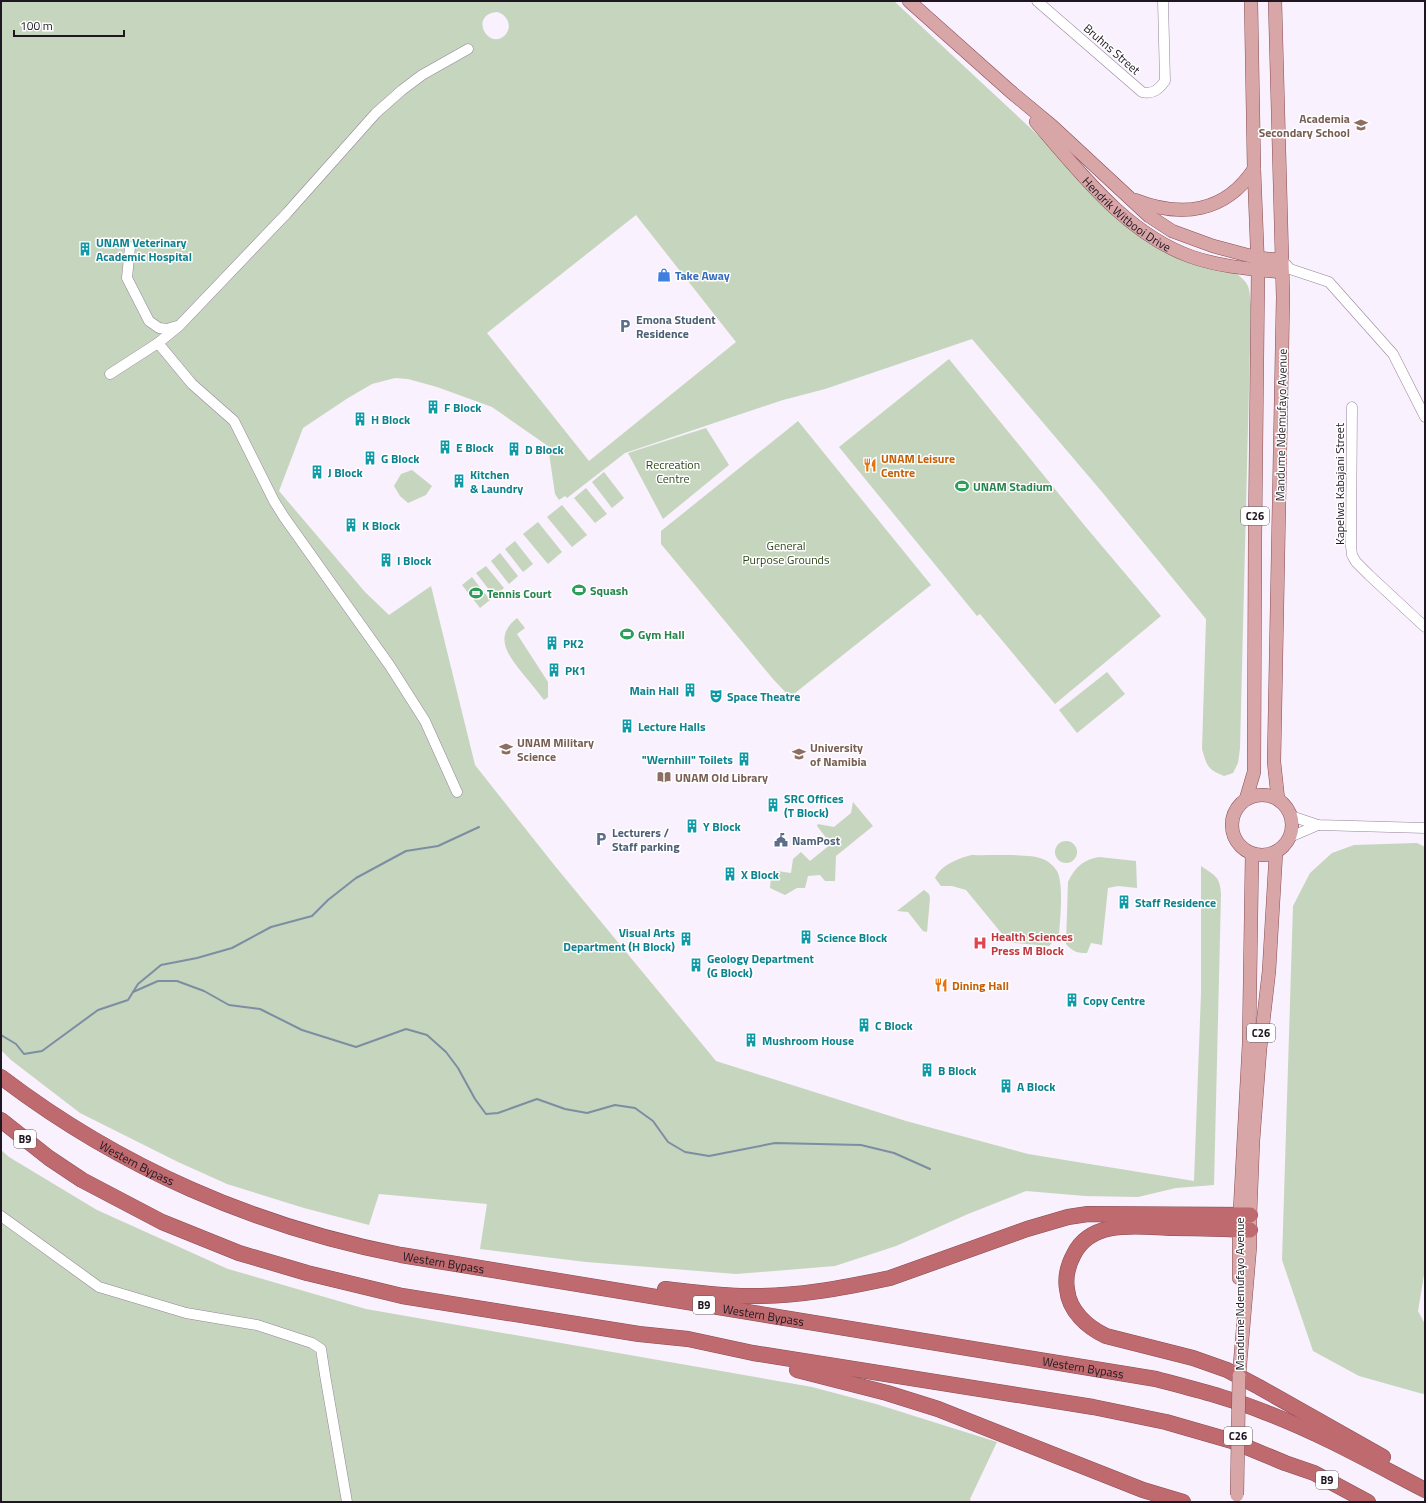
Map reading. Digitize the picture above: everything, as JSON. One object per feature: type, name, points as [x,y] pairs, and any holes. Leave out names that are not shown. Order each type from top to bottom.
[{"type":"highway","name":"Western Bypass","points":[[1,1077],[51,1112],[102,1144],[165,1177],[229,1206],[329,1239],[371,1249],[457,1265],[1156,1379],[1213,1394],[1266,1412],[1320,1436],[1425,1490]]},
{"type":"highway","name":"B9","points":[[1,1120],[49,1158],[82,1180],[162,1222],[239,1253],[307,1274],[402,1296],[639,1334],[688,1339],[753,1353],[1093,1407],[1166,1422],[1232,1441],[1285,1463],[1314,1473],[1368,1502]]},
{"type":"highway","points":[[457,1265],[521,1274],[709,1294],[748,1296],[792,1294],[890,1278],[1022,1231],[1068,1217],[1102,1214],[1244,1223]]},
{"type":"highway","points":[[1244,1223],[1110,1228],[1102,1230],[1087,1238],[1075,1251],[1068,1266],[1066,1281],[1067,1291],[1072,1307],[1082,1320],[1096,1331],[1106,1336],[1193,1358],[1228,1370],[1377,1453],[1425,1483]]},
{"type":"highway","points":[[688,1339],[763,1361],[912,1400],[1142,1490],[1183,1502]]},
{"type":"highway","points":[[1285,1463],[1348,1502]]},
{"type":"main road","name":"Hendrik Witbooi Drive","points":[[909,1],[1010,92],[1052,126],[1149,216],[1172,230],[1258,264]]},
{"type":"main road","name":"Mandume Ndemufayo Avenue","points":[[1251,1],[1254,169],[1258,264],[1254,772],[1246,799],[1240,804],[1234,813],[1232,824],[1235,838],[1244,850],[1264,854]]},
{"type":"main road","name":"Mandume Ndemufayo Avenue","points":[[1275,1],[1284,267],[1274,762],[1278,799]]},
{"type":"main road","name":"Hendrik Witbooi Drive","points":[[1010,92],[1077,170],[1112,204],[1146,232],[1161,242],[1193,257],[1284,267]]},
{"type":"main road","points":[[1128,197],[1148,205],[1176,211],[1198,208],[1216,202],[1238,188],[1254,169]]},
{"type":"main road","points":[[1246,799],[1263,794],[1278,799],[1286,806],[1291,816],[1292,826],[1288,839],[1264,854]]},
{"type":"main road","name":"Mandume Ndemufayo Avenue","points":[[1239,1376],[1249,1044],[1264,854]]},
{"type":"main road","name":"Mandume Ndemufayo Avenue","points":[[1244,1223],[1253,1141],[1260,1049],[1269,971],[1264,854]]},
{"type":"main road","name":"C26","points":[[1237,1498],[1239,1376]]},
{"type":"street","name":"Bruhns Street","points":[[1038,1],[1142,92],[1147,94],[1160,88],[1164,80],[1163,1]]},
{"type":"street","points":[[110,374],[158,343],[179,326],[287,213],[376,113],[422,75],[468,49]]},
{"type":"street","points":[[130,247],[127,278],[149,321],[159,328],[167,329],[179,326]]},
{"type":"street","points":[[1284,267],[1329,282],[1393,354],[1425,418]]},
{"type":"street","points":[[158,343],[192,384],[234,421],[280,512],[390,666],[425,721],[457,792]]},
{"type":"street","name":"Kapelwa Kabajani Street","points":[[1352,407],[1352,554],[1356,562],[1369,575],[1425,627]]},
{"type":"street","points":[[1291,816],[1318,825],[1425,828]]},
{"type":"street","points":[[1288,839],[1318,825]]},
{"type":"street","points":[[1,1216],[94,1284],[104,1289],[186,1313],[256,1325],[312,1343],[321,1348],[347,1502]]},
{"type":"green space","points":[[1,1],[894,1],[1128,219],[1146,232],[1236,273],[1247,284],[1251,306],[1240,748],[1238,763],[1233,773],[1224,776],[1208,766],[1202,749],[1206,619],[1102,492],[972,339],[825,389],[783,400],[625,453],[567,498],[565,496],[559,500],[555,494],[548,446],[492,407],[437,387],[408,379],[395,378],[372,384],[303,428],[279,491],[365,592],[389,615],[431,586],[475,765],[555,866],[716,1061],[906,1121],[1028,1154],[1194,1181],[1201,993],[1201,866],[1216,877],[1221,894],[1214,1185],[1176,1188],[1138,1197],[1085,1196],[1026,1191],[968,1214],[896,1246],[835,1266],[736,1274],[586,1262],[480,1249],[487,1204],[379,1194],[369,1225],[304,1208],[227,1184],[178,1162],[80,1113],[11,1060],[1,1050]],"holes":[[[497,12],[506,17],[509,24],[508,31],[500,39],[494,39],[488,36],[482,25],[484,19],[488,15]],[[636,215],[736,342],[589,461],[487,333]]]},
{"type":"green space","name":"UNAM Stadium","points":[[949,359],[1085,526],[1161,616],[1055,704],[980,614],[977,616],[839,447]]},
{"type":"green space","name":"General Purpose Grounds","points":[[798,421],[931,585],[790,697],[773,679],[661,544],[661,531]]},
{"type":"green space","name":"Recreation Centre","points":[[706,428],[729,465],[663,519],[628,453]]},
{"type":"green space","points":[[412,470],[432,486],[426,495],[408,503],[400,496],[394,486],[401,474]]},
{"type":"green space","points":[[604,472],[624,498],[612,508],[592,482]]},
{"type":"green space","points":[[586,488],[607,514],[595,523],[574,498]]},
{"type":"green space","points":[[562,505],[587,535],[572,547],[547,517]]},
{"type":"green space","points":[[538,522],[562,552],[548,564],[523,534]]},
{"type":"green space","points":[[515,541],[533,564],[523,572],[505,549]]},
{"type":"green space","points":[[500,553],[518,576],[509,584],[491,561]]},
{"type":"green space","points":[[486,566],[504,588],[494,596],[476,573]]},
{"type":"green space","name":"Tennis Court","points":[[472,577],[490,600],[480,608],[462,585]]},
{"type":"green space","points":[[517,618],[525,628],[517,634],[548,682],[548,697],[544,700],[512,660],[505,646],[504,639],[506,632]]},
{"type":"green space","points":[[1107,672],[1125,694],[1077,733],[1059,710]]},
{"type":"green space","points":[[853,802],[873,826],[836,856],[835,881],[825,881],[820,875],[808,876],[805,888],[797,888],[785,895],[770,888],[771,876],[777,871],[791,873],[793,859],[801,852],[810,861],[831,844],[817,826],[818,824],[834,827],[851,813]]},
{"type":"green space","points":[[1066,841],[1074,844],[1077,852],[1074,860],[1066,863],[1058,860],[1055,852],[1058,844]]},
{"type":"green space","points":[[1417,843],[1425,847],[1425,1269],[1418,1311],[1425,1324],[1425,1392],[1423,1394],[1359,1376],[1313,1351],[1282,1260],[1293,906],[1310,873],[1332,853],[1354,845]]},
{"type":"green space","points":[[972,855],[1019,855],[1037,857],[1045,860],[1054,867],[1057,871],[1060,884],[1060,920],[1059,935],[1049,946],[1015,943],[1007,940],[966,890],[952,886],[941,886],[935,878],[941,869],[956,860]]},
{"type":"green space","points":[[1099,857],[1136,861],[1137,888],[1118,886],[1108,888],[1102,945],[1091,943],[1087,953],[1078,952],[1071,949],[1066,944],[1068,882],[1080,865],[1088,860]]},
{"type":"green space","points":[[924,890],[929,894],[930,898],[927,932],[923,931],[908,912],[897,911]]},
{"type":"green space","points":[[1,1150],[9,1157],[97,1210],[228,1269],[366,1309],[812,1387],[876,1404],[997,1442],[970,1499],[971,1502],[1,1502]]},
{"type":"waterway","points":[[1,1035],[16,1044],[24,1054],[42,1051],[98,1010],[128,1000],[138,984],[161,965],[197,958],[232,948],[271,927],[312,916],[328,900],[356,878],[406,851],[438,846],[479,827]]},
{"type":"waterway","points":[[133,992],[158,981],[177,981],[204,991],[229,1005],[260,1009],[302,1030],[356,1047],[406,1029],[427,1035],[446,1052],[458,1068],[475,1099],[486,1114],[498,1113],[537,1099],[565,1109],[587,1113],[615,1105],[635,1108],[653,1121],[668,1142],[685,1152],[709,1156],[775,1143],[861,1145],[894,1153],[930,1169]]},
{"type":"place","name":"Academia Secondary School","points":[[1361,125]]},
{"type":"place","name":"UNAM Veterinary Academic Hospital","points":[[85,249]]},
{"type":"place","name":"Take Away","points":[[664,275]]},
{"type":"place","name":"Emona Student Residence","points":[[625,326]]},
{"type":"place","name":"F Block","points":[[433,407]]},
{"type":"place","name":"H Block","points":[[360,419]]},
{"type":"place","name":"E Block","points":[[445,447]]},
{"type":"place","name":"D Block","points":[[514,449]]},
{"type":"place","name":"G Block","points":[[370,458]]},
{"type":"place","name":"UNAM Leisure Centre","points":[[870,465]]},
{"type":"place","name":"J Block","points":[[317,472]]},
{"type":"place","name":"Kitchen & Laundry","points":[[459,481]]},
{"type":"place","name":"UNAM Stadium","points":[[962,486]]},
{"type":"place","name":"K Block","points":[[351,525]]},
{"type":"place","name":"I Block","points":[[386,560]]},
{"type":"place","name":"Squash","points":[[579,590]]},
{"type":"place","name":"Tennis Court","points":[[476,593]]},
{"type":"place","name":"Gym Hall","points":[[627,634]]},
{"type":"place","name":"PK2","points":[[552,643]]},
{"type":"place","name":"PK1","points":[[554,670]]},
{"type":"place","name":"Main Hall","points":[[690,690]]},
{"type":"place","name":"Space Theatre","points":[[716,696]]},
{"type":"place","name":"Lecture Halls","points":[[627,726]]},
{"type":"place","name":"UNAM Military Science","points":[[506,749]]},
{"type":"place","name":"University of Namibia","points":[[799,754]]},
{"type":"place","name":"\"Wernhill\" Toilets","points":[[744,759]]},
{"type":"place","name":"UNAM Old Library","points":[[664,777]]},
{"type":"place","name":"SRC Offices (T Block)","points":[[773,805]]},
{"type":"place","name":"Y Block","points":[[692,826]]},
{"type":"place","name":"Lecturers / Staff parking","points":[[601,839]]},
{"type":"place","name":"NamPost","points":[[781,840]]},
{"type":"place","name":"X Block","points":[[730,874]]},
{"type":"place","name":"Staff Residence","points":[[1124,902]]},
{"type":"place","name":"Science Block","points":[[806,937]]},
{"type":"place","name":"Visual Arts Department (H Block)","points":[[686,939]]},
{"type":"place","name":"Health Sciences Press M Block","points":[[980,943]]},
{"type":"place","name":"Geology Department (G Block)","points":[[696,965]]},
{"type":"place","name":"Dining Hall","points":[[941,985]]},
{"type":"place","name":"Copy Centre","points":[[1072,1000]]},
{"type":"place","name":"C Block","points":[[864,1025]]},
{"type":"place","name":"Mushroom House","points":[[751,1040]]},
{"type":"place","name":"B Block","points":[[927,1070]]},
{"type":"place","name":"A Block","points":[[1006,1086]]}]
